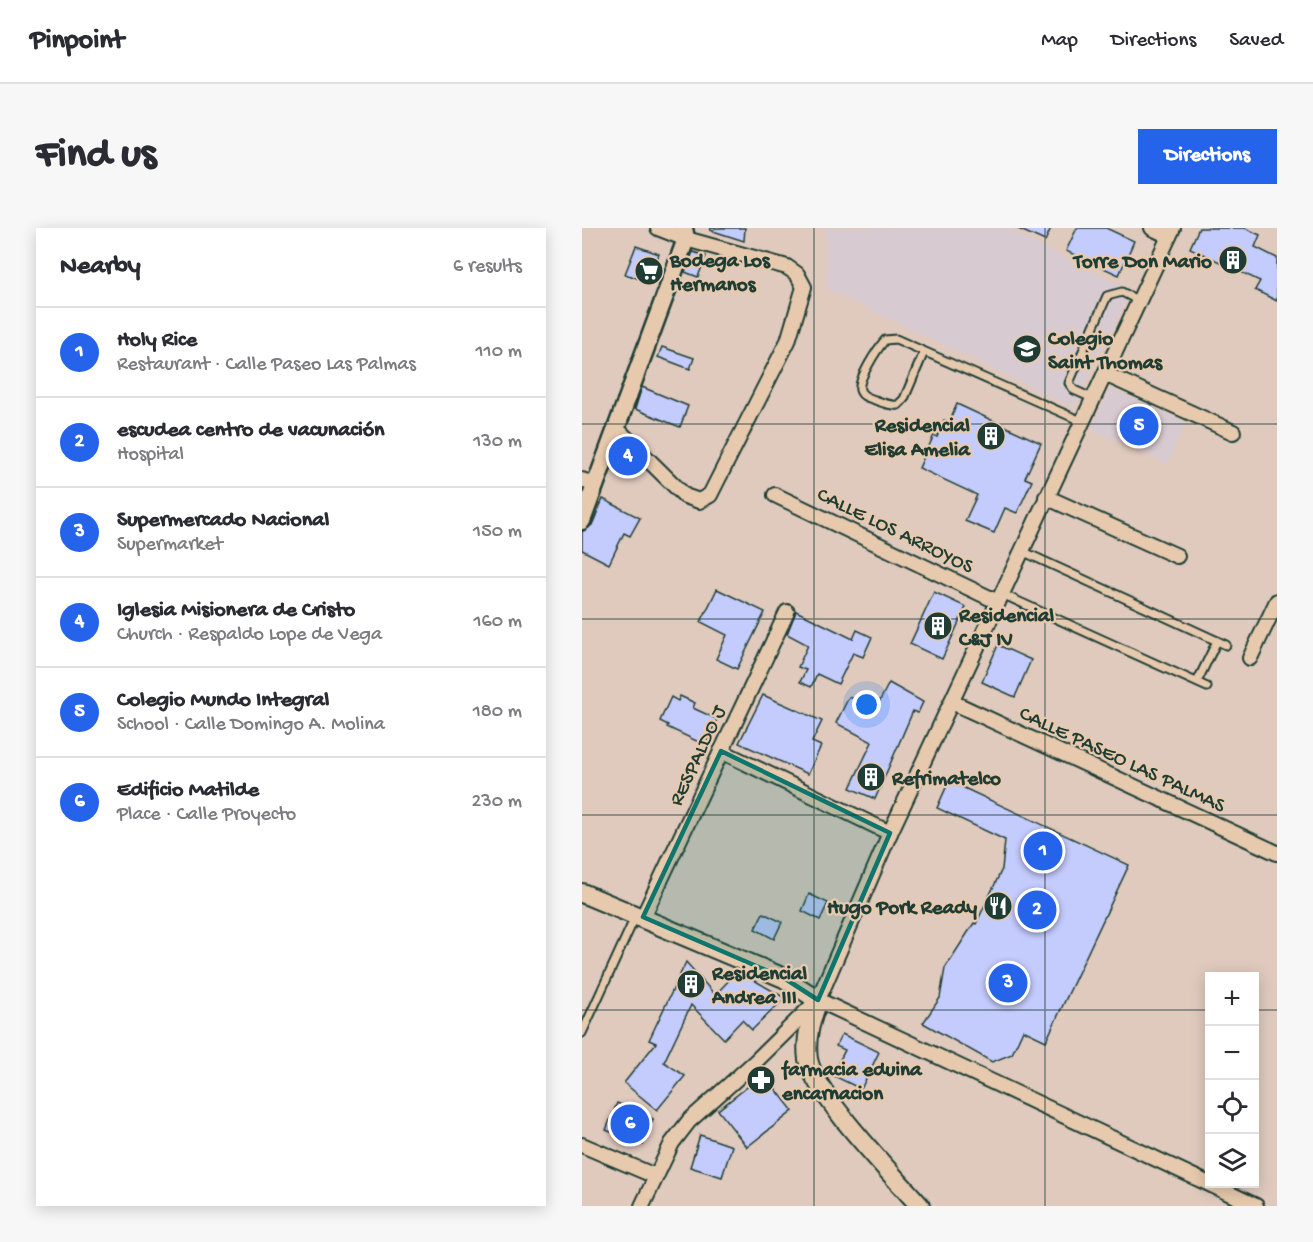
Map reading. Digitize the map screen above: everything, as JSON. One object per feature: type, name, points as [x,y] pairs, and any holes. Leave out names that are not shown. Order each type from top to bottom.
[{"type":"main road","points":[[582,893],[784,978],[818,1000],[807,1030],[808,1061],[832,1104],[920,1206]]},
{"type":"street","points":[[616,428],[685,496],[699,501],[710,495],[788,341],[804,287],[797,274],[787,267],[689,232],[657,228]]},
{"type":"street","points":[[642,1206],[672,1143],[689,1121],[756,1061],[818,1000],[891,833],[1171,232],[1152,228]]},
{"type":"street","points":[[582,521],[589,482],[616,428],[689,232]]},
{"type":"street","points":[[1105,374],[1233,432]]},
{"type":"street","name":"CALLE LOS ARROYOS","points":[[775,495],[1000,598]]},
{"type":"street","points":[[1046,497],[1177,556]]},
{"type":"street","points":[[1250,658],[1277,601]]},
{"type":"street","name":"RESPALDO J","points":[[640,916],[787,612]]},
{"type":"street","name":"CALLE PASEO LAS PALMAS","points":[[952,702],[1277,853]]},
{"type":"street","points":[[721,752],[891,833]]},
{"type":"street","points":[[818,1000],[1256,1206]]},
{"type":"street","points":[[582,1145],[655,1176]]},
{"type":"lane","points":[[1092,398],[1074,390],[1069,383],[1107,296],[1122,292],[1139,301]]},
{"type":"lane","points":[[924,352],[904,399],[898,405],[891,406],[864,396],[860,390],[860,382],[885,340],[896,339],[1081,421]]},
{"type":"lane","points":[[1022,550],[1226,645]]},
{"type":"lane","points":[[1000,598],[1207,687]]},
{"type":"lane","points":[[1197,682],[1216,641]]},
{"type":"lane","points":[[582,1033],[640,916]]},
{"type":"highlighted area","points":[[721,751],[890,833],[818,1000],[784,978],[643,917]]},
{"type":"shaded area","name":"Colegio Saint Thomas","points":[[825,228],[1014,228],[1012,232],[1131,290],[1074,408],[827,289]]},
{"type":"shaded area","points":[[1110,388],[1186,422],[1167,464],[1091,429]]},
{"type":"building","points":[[711,228],[745,228],[744,241],[710,230]]},
{"type":"building","points":[[1016,228],[1051,228],[1045,241]]},
{"type":"building","points":[[1077,228],[1106,228],[1134,241],[1119,275],[1066,251]]},
{"type":"building","name":"Torre Don Mario","points":[[1199,228],[1245,228],[1260,235],[1255,247],[1277,258],[1277,301],[1255,290],[1260,281],[1190,248]]},
{"type":"building","points":[[636,246],[659,254],[649,282],[625,274]]},
{"type":"building","points":[[693,252],[706,256],[698,277],[685,272]]},
{"type":"building","points":[[662,347],[694,358],[690,369],[658,357]]},
{"type":"building","points":[[642,387],[688,406],[680,427],[635,409]]},
{"type":"building","points":[[957,404],[1041,443],[1025,478],[1032,481],[1017,513],[1005,508],[994,533],[965,521],[977,495],[919,468],[934,435],[937,437],[944,420],[949,422]]},
{"type":"building","points":[[603,499],[640,518],[630,536],[624,533],[609,564],[582,550],[582,532],[592,525]]},
{"type":"building","points":[[717,589],[765,612],[737,669],[716,659],[727,635],[701,622]]},
{"type":"building","name":"Residencial C&J IV","points":[[934,592],[966,607],[942,659],[910,644]]},
{"type":"building","points":[[796,611],[853,639],[857,630],[872,637],[863,657],[853,653],[838,684],[817,674],[811,687],[800,682],[806,670],[798,667],[808,645],[787,634]]},
{"type":"building","points":[[998,645],[1031,660],[1015,697],[982,682]]},
{"type":"building","points":[[889,683],[923,702],[918,713],[913,711],[875,799],[850,788],[872,742],[836,723],[849,697],[876,708]]},
{"type":"building","points":[[763,695],[822,721],[812,742],[821,746],[808,774],[739,743]]},
{"type":"building","points":[[680,696],[695,703],[693,708],[717,719],[705,745],[667,727],[668,725],[660,721],[671,697],[678,701]]},
{"type":"building","points":[[949,781],[1129,865],[1046,1041],[1023,1030],[1012,1054],[992,1062],[923,1023],[940,998],[945,968],[974,923],[976,924],[1002,869],[1005,840],[937,808]]},
{"type":"building","points":[[809,894],[828,903],[820,920],[802,911]]},
{"type":"building","points":[[763,913],[782,922],[774,939],[755,929]]},
{"type":"building","points":[[686,962],[715,995],[738,971],[785,998],[752,1030],[742,1020],[724,1039],[691,1005],[664,1062],[685,1076],[657,1110],[624,1083],[656,1043],[649,1040]]},
{"type":"building","points":[[842,1034],[879,1052],[861,1089],[832,1075],[845,1050],[836,1046]]},
{"type":"building","points":[[764,1074],[793,1111],[747,1147],[718,1110]]},
{"type":"building","points":[[617,1103],[653,1119],[643,1145],[606,1130]]},
{"type":"building","points":[[700,1135],[732,1146],[722,1177],[690,1167]]},
{"type":"place","name":"Torre Don Mario","points":[[1233,260]]},
{"type":"place","name":"Bodega Los Hermanos","points":[[649,271]]},
{"type":"place","name":"Colegio Saint Thomas","points":[[1027,349]]},
{"type":"place","name":"Colegio Mundo Integral","points":[[1139,426]]},
{"type":"place","name":"Residencial Elisa Amelia","points":[[991,436]]},
{"type":"place","name":"Iglesia Misionera de Cristo","points":[[628,456]]},
{"type":"place","name":"Residencial C&J IV","points":[[938,626]]},
{"type":"place","name":"Refrimatelco","points":[[871,777]]},
{"type":"place","name":"Holy Rice","points":[[1043,851]]},
{"type":"place","name":"Hugo Pork Ready","points":[[998,906]]},
{"type":"place","name":"escudea centro de vacunación","points":[[1037,910]]},
{"type":"place","name":"Supermercado Nacional","points":[[1008,983]]},
{"type":"place","name":"Residencial Andrea III","points":[[691,984]]},
{"type":"place","name":"farmacia eduina encarnacion","points":[[761,1080]]},
{"type":"place","name":"Edificio Matilde","points":[[630,1124]]}]
